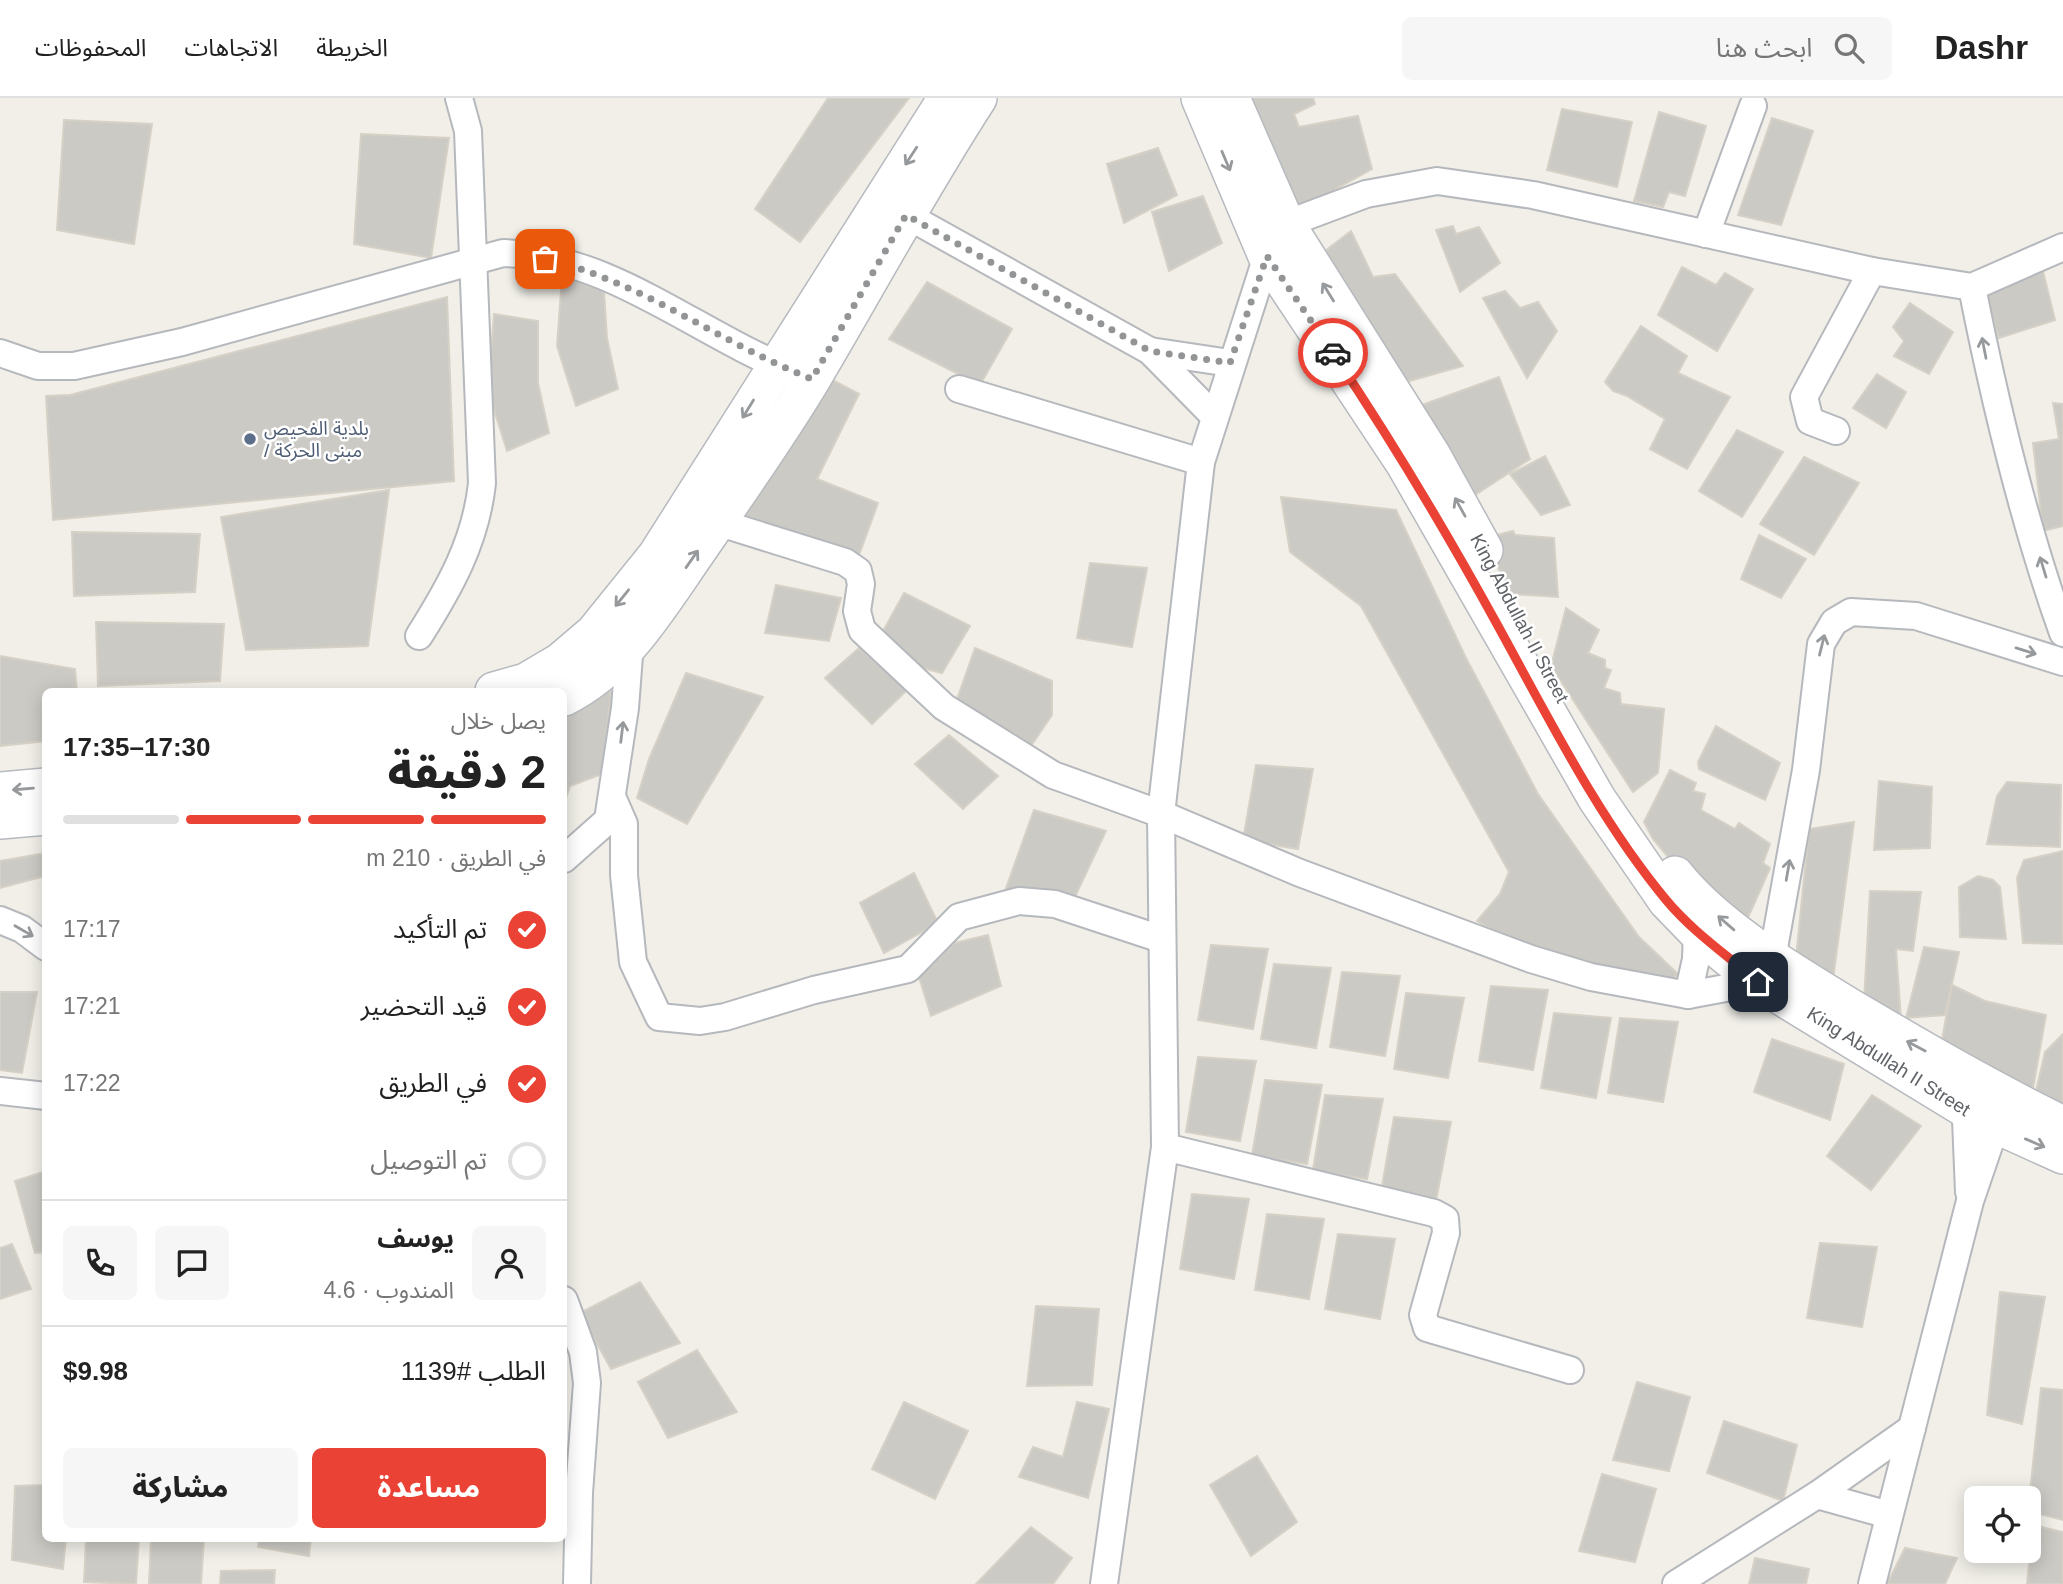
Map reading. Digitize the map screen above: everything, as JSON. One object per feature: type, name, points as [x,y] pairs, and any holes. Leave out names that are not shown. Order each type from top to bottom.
[{"type":"main road","points":[[505,688],[526,682],[560,662],[594,633],[657,555],[947,98]]},
{"type":"main road","points":[[567,695],[588,682],[630,642],[717,522],[812,379],[906,215],[978,98]]},
{"type":"main road","name":"King Abdullah II Street","points":[[1200,98],[1267,256],[1405,464],[1597,799],[1651,879],[1697,932],[1765,970],[1812,986],[1965,1092],[2001,1111],[2063,1155]]},
{"type":"main road","name":"King Abdullah II Street","points":[[1231,98],[1286,224],[1431,454],[1570,709],[1641,830],[1682,884],[1765,970]]},
{"type":"main road","points":[[0,791],[42,787]]},
{"type":"main road","points":[[0,820],[42,816]]},
{"type":"main road","name":"King Abdullah II Street","points":[[2001,1111],[2063,1125]]},
{"type":"street","points":[[419,636],[468,549],[479,515],[482,483],[468,131],[458,98]]},
{"type":"street","points":[[1706,233],[1753,106]]},
{"type":"street","points":[[1286,224],[1366,194],[1437,181],[1533,195],[1872,271],[1972,288],[2063,247]]},
{"type":"street","points":[[906,215],[1150,351],[1214,416]]},
{"type":"street","points":[[0,353],[37,366],[74,366],[181,342],[503,253],[525,254],[584,268],[610,278],[776,365],[812,379]]},
{"type":"street","points":[[1105,1583],[1165,1147],[1161,814],[1201,462],[1230,363],[1267,256]]},
{"type":"street","points":[[1836,430],[1810,421],[1804,397],[1872,271]]},
{"type":"street","points":[[1972,288],[1986,362],[2016,478],[2063,633]]},
{"type":"street","points":[[1150,351],[1230,363]]},
{"type":"street","points":[[959,389],[1201,462]]},
{"type":"street","points":[[717,522],[845,562],[858,571],[861,584],[857,611],[862,630],[944,707],[1053,775],[1161,814],[1300,873],[1531,959],[1591,977],[1688,995],[1765,970],[1806,770],[1821,644],[1834,622],[1858,612],[1916,616],[2063,662]]},
{"type":"street","points":[[567,856],[608,820],[614,799],[630,642]]},
{"type":"street","points":[[614,799],[624,824],[624,876],[633,962],[659,1017],[700,1021],[725,1017],[814,989],[908,969],[959,917],[1019,901],[1055,904],[1161,939]]},
{"type":"street","points":[[0,920],[23,929],[42,944]]},
{"type":"street","points":[[1688,995],[1696,959],[1697,932]]},
{"type":"street","points":[[0,1091],[42,1096]]},
{"type":"street","points":[[1965,1092],[1970,1201]]},
{"type":"street","points":[[1872,1584],[1970,1201],[2001,1111]]},
{"type":"street","points":[[1165,1147],[1434,1213],[1445,1219],[1446,1233],[1423,1315],[1427,1328],[1570,1370]]},
{"type":"street","points":[[567,1308],[583,1352],[587,1383],[579,1493],[577,1584]]},
{"type":"street","points":[[1676,1584],[1817,1495],[1912,1428]]},
{"type":"street","points":[[1817,1495],[1889,1515]]},
{"type":"building","points":[[828,98],[909,98],[800,242],[755,209]]},
{"type":"building","points":[[1240,98],[1313,98],[1315,104],[1294,114],[1299,127],[1358,116],[1372,169],[1336,189],[1339,197],[1287,218]]},
{"type":"building","points":[[1562,109],[1632,122],[1617,187],[1547,170]]},
{"type":"building","points":[[1659,112],[1706,126],[1685,196],[1669,192],[1663,207],[1634,201]]},
{"type":"building","points":[[1772,118],[1813,131],[1781,225],[1738,215]]},
{"type":"building","points":[[64,120],[152,124],[134,244],[57,230]]},
{"type":"building","points":[[361,134],[449,138],[431,258],[354,244]]},
{"type":"building","points":[[1158,148],[1177,195],[1124,223],[1107,164]]},
{"type":"building","points":[[1203,196],[1222,243],[1169,271],[1152,212]]},
{"type":"building","points":[[1453,226],[1456,234],[1479,227],[1500,263],[1460,292],[1436,230]]},
{"type":"building","points":[[1351,231],[1373,277],[1395,274],[1463,366],[1395,385],[1316,258]]},
{"type":"building","points":[[2041,263],[2055,320],[1999,338],[1984,288]]},
{"type":"building","points":[[1682,267],[1716,285],[1725,273],[1753,289],[1717,351],[1658,315]]},
{"type":"building","points":[[562,277],[604,291],[607,338],[618,389],[576,406],[557,346]]},
{"type":"building","points":[[927,282],[1012,329],[980,385],[889,339]]},
{"type":"building","points":[[1505,291],[1520,308],[1538,302],[1557,331],[1527,378],[1483,298]]},
{"type":"building","name":"بلدية الفحيص / مبنى الحركة","points":[[447,297],[454,481],[53,520],[46,396],[70,395]]},
{"type":"building","points":[[1910,303],[1953,332],[1929,374],[1894,356],[1904,341],[1893,327]]},
{"type":"building","points":[[494,314],[538,321],[538,383],[549,433],[507,451],[488,391]]},
{"type":"building","points":[[1641,326],[1687,356],[1678,373],[1730,397],[1687,469],[1650,449],[1665,419],[1627,396],[1613,391],[1605,382]]},
{"type":"building","points":[[821,374],[859,394],[817,479],[878,503],[858,558],[735,523]]},
{"type":"building","points":[[1877,374],[1906,392],[1886,428],[1853,408]]},
{"type":"building","points":[[1499,377],[1530,459],[1475,495],[1419,406]]},
{"type":"building","points":[[2053,403],[2063,404],[2063,526],[2043,531],[2033,443],[2059,439]]},
{"type":"building","points":[[1737,430],[1783,452],[1742,517],[1699,491]]},
{"type":"building","points":[[1545,456],[1570,505],[1541,515],[1510,474]]},
{"type":"building","points":[[1804,457],[1859,483],[1814,555],[1760,524]]},
{"type":"building","points":[[389,490],[368,646],[246,650],[221,517]]},
{"type":"building","points":[[1281,497],[1396,510],[1466,658],[1538,794],[1639,937],[1678,974],[1667,984],[1589,962],[1532,952],[1477,921],[1500,894],[1509,872],[1361,606],[1290,552]]},
{"type":"building","points":[[1513,531],[1515,535],[1554,538],[1558,597],[1511,594],[1482,534],[1493,536]]},
{"type":"building","points":[[72,532],[200,534],[195,592],[74,596]]},
{"type":"building","points":[[1759,535],[1806,559],[1781,598],[1741,579]]},
{"type":"building","points":[[1090,563],[1147,568],[1132,647],[1077,638]]},
{"type":"building","points":[[776,585],[841,598],[829,641],[765,633]]},
{"type":"building","points":[[904,593],[970,626],[942,673],[911,665],[882,633]]},
{"type":"building","points":[[1566,608],[1599,630],[1588,653],[1605,660],[1605,668],[1611,670],[1604,688],[1620,693],[1621,704],[1664,709],[1658,773],[1633,792],[1551,666]]},
{"type":"building","points":[[96,622],[224,624],[220,681],[98,686]]},
{"type":"building","points":[[859,648],[907,690],[872,724],[825,678]]},
{"type":"building","points":[[975,648],[1052,681],[1052,715],[1029,749],[955,705]]},
{"type":"building","points":[[0,656],[75,669],[77,688],[42,688],[42,741],[0,746]]},
{"type":"building","points":[[686,673],[763,697],[687,824],[637,798],[649,759]]},
{"type":"building","points":[[603,686],[611,693],[602,774],[570,786],[567,795],[567,713]]},
{"type":"building","points":[[1716,726],[1780,763],[1765,800],[1699,769],[1698,762]]},
{"type":"building","points":[[949,735],[998,776],[963,809],[915,764]]},
{"type":"building","points":[[1256,765],[1313,769],[1298,849],[1243,840]]},
{"type":"building","points":[[1670,770],[1696,783],[1693,791],[1705,794],[1701,810],[1735,829],[1739,823],[1770,844],[1763,863],[1770,868],[1743,929],[1701,897],[1653,839],[1644,822]]},
{"type":"building","points":[[1879,781],[1932,787],[1930,848],[1874,850]]},
{"type":"building","points":[[2007,782],[2061,785],[2060,847],[1987,844],[1997,796]]},
{"type":"building","points":[[1034,810],[1106,831],[1074,899],[1005,891]]},
{"type":"building","points":[[1854,822],[1832,987],[1795,968],[1809,829]]},
{"type":"building","points":[[2063,851],[2063,944],[2023,943],[2017,878],[2024,860]]},
{"type":"building","points":[[42,854],[42,877],[0,888],[0,861]]},
{"type":"building","points":[[914,873],[938,923],[884,953],[860,903]]},
{"type":"building","points":[[1978,876],[1993,880],[2000,887],[2006,939],[1960,937],[1959,887]]},
{"type":"building","points":[[1870,891],[1921,892],[1913,951],[1896,949],[1901,1020],[1864,1002]]},
{"type":"building","points":[[988,935],[1001,986],[931,1016],[919,977],[955,943]]},
{"type":"building","points":[[1211,945],[1268,949],[1253,1029],[1198,1020]]},
{"type":"building","points":[[1924,947],[1959,952],[1945,1015],[1906,1018]]},
{"type":"building","points":[[1274,964],[1331,968],[1316,1048],[1261,1039]]},
{"type":"building","points":[[1342,972],[1400,976],[1385,1056],[1330,1047]]},
{"type":"building","points":[[1952,985],[1985,1001],[2046,1015],[2032,1094],[1941,1045]]},
{"type":"building","points":[[1491,986],[1548,990],[1533,1070],[1479,1061]]},
{"type":"building","points":[[0,992],[37,992],[22,1073],[0,1070]]},
{"type":"building","points":[[1406,993],[1464,998],[1448,1078],[1394,1069]]},
{"type":"building","points":[[1554,1013],[1611,1018],[1596,1098],[1541,1088]]},
{"type":"building","points":[[1620,1018],[1678,1022],[1663,1102],[1608,1093]]},
{"type":"building","points":[[2063,1034],[2063,1119],[2036,1091],[2045,1052]]},
{"type":"building","points":[[1772,1039],[1844,1064],[1830,1120],[1754,1092]]},
{"type":"building","points":[[1198,1057],[1256,1061],[1240,1141],[1186,1132]]},
{"type":"building","points":[[1265,1080],[1322,1085],[1307,1164],[1252,1155]]},
{"type":"building","points":[[1325,1095],[1383,1099],[1367,1179],[1313,1170]]},
{"type":"building","points":[[1872,1095],[1921,1126],[1871,1190],[1827,1156]]},
{"type":"building","points":[[1394,1117],[1451,1122],[1436,1201],[1381,1192]]},
{"type":"building","points":[[42,1172],[42,1252],[35,1253],[15,1181]]},
{"type":"building","points":[[1192,1194],[1249,1199],[1234,1279],[1180,1269]]},
{"type":"building","points":[[1267,1214],[1324,1219],[1309,1299],[1255,1290]]},
{"type":"building","points":[[1338,1234],[1395,1239],[1380,1319],[1325,1309]]},
{"type":"building","points":[[1820,1243],[1877,1247],[1862,1327],[1807,1318]]},
{"type":"building","points":[[12,1244],[31,1289],[0,1299],[0,1248]]},
{"type":"building","points":[[640,1282],[680,1343],[611,1369],[580,1313]]},
{"type":"building","points":[[2000,1292],[2045,1297],[2022,1424],[1987,1415]]},
{"type":"building","points":[[1036,1306],[1099,1309],[1092,1385],[1027,1386]]},
{"type":"building","points":[[697,1350],[737,1412],[668,1438],[638,1382]]},
{"type":"building","points":[[1637,1382],[1690,1397],[1669,1471],[1613,1460]]},
{"type":"building","points":[[2041,1388],[2063,1390],[2063,1520],[2041,1514],[2041,1486],[2031,1486]]},
{"type":"building","points":[[904,1402],[968,1431],[935,1499],[872,1469]]},
{"type":"building","points":[[1077,1402],[1109,1409],[1088,1498],[1019,1477],[1033,1447],[1063,1457]]},
{"type":"building","points":[[1724,1421],[1797,1445],[1783,1501],[1707,1473]]},
{"type":"building","points":[[1257,1456],[1297,1522],[1251,1556],[1210,1485]]},
{"type":"building","points":[[1602,1474],[1656,1489],[1635,1562],[1579,1551]]},
{"type":"building","points":[[42,1485],[42,1542],[66,1542],[63,1569],[12,1560],[15,1486]]},
{"type":"building","points":[[1031,1527],[1072,1558],[1053,1584],[976,1584]]},
{"type":"building","points":[[2041,1527],[2063,1532],[2063,1584],[2027,1584],[2029,1563],[2041,1563]]},
{"type":"building","points":[[86,1542],[139,1542],[136,1584],[84,1582]]},
{"type":"building","points":[[151,1542],[204,1542],[201,1584],[149,1584]]},
{"type":"building","points":[[259,1542],[311,1542],[309,1556],[258,1547]]},
{"type":"building","points":[[1905,1548],[1957,1558],[1945,1584],[1887,1584]]},
{"type":"building","points":[[1755,1558],[1809,1569],[1806,1584],[1749,1584]]},
{"type":"building","points":[[275,1570],[274,1584],[220,1584],[221,1571]]},
{"type":"way so far","points":[[545,259],[584,268],[610,278],[776,365],[812,379],[906,215],[1150,351],[1230,363],[1267,256],[1333,353]]},
{"type":"place","name":"بلدية الفحيص / مبنى الحركة","points":[[250,439]]},
{"type":"route","points":[[1333,353],[1405,464],[1543,709],[1597,799],[1643,868],[1667,901],[1697,932],[1758,982]]}]
